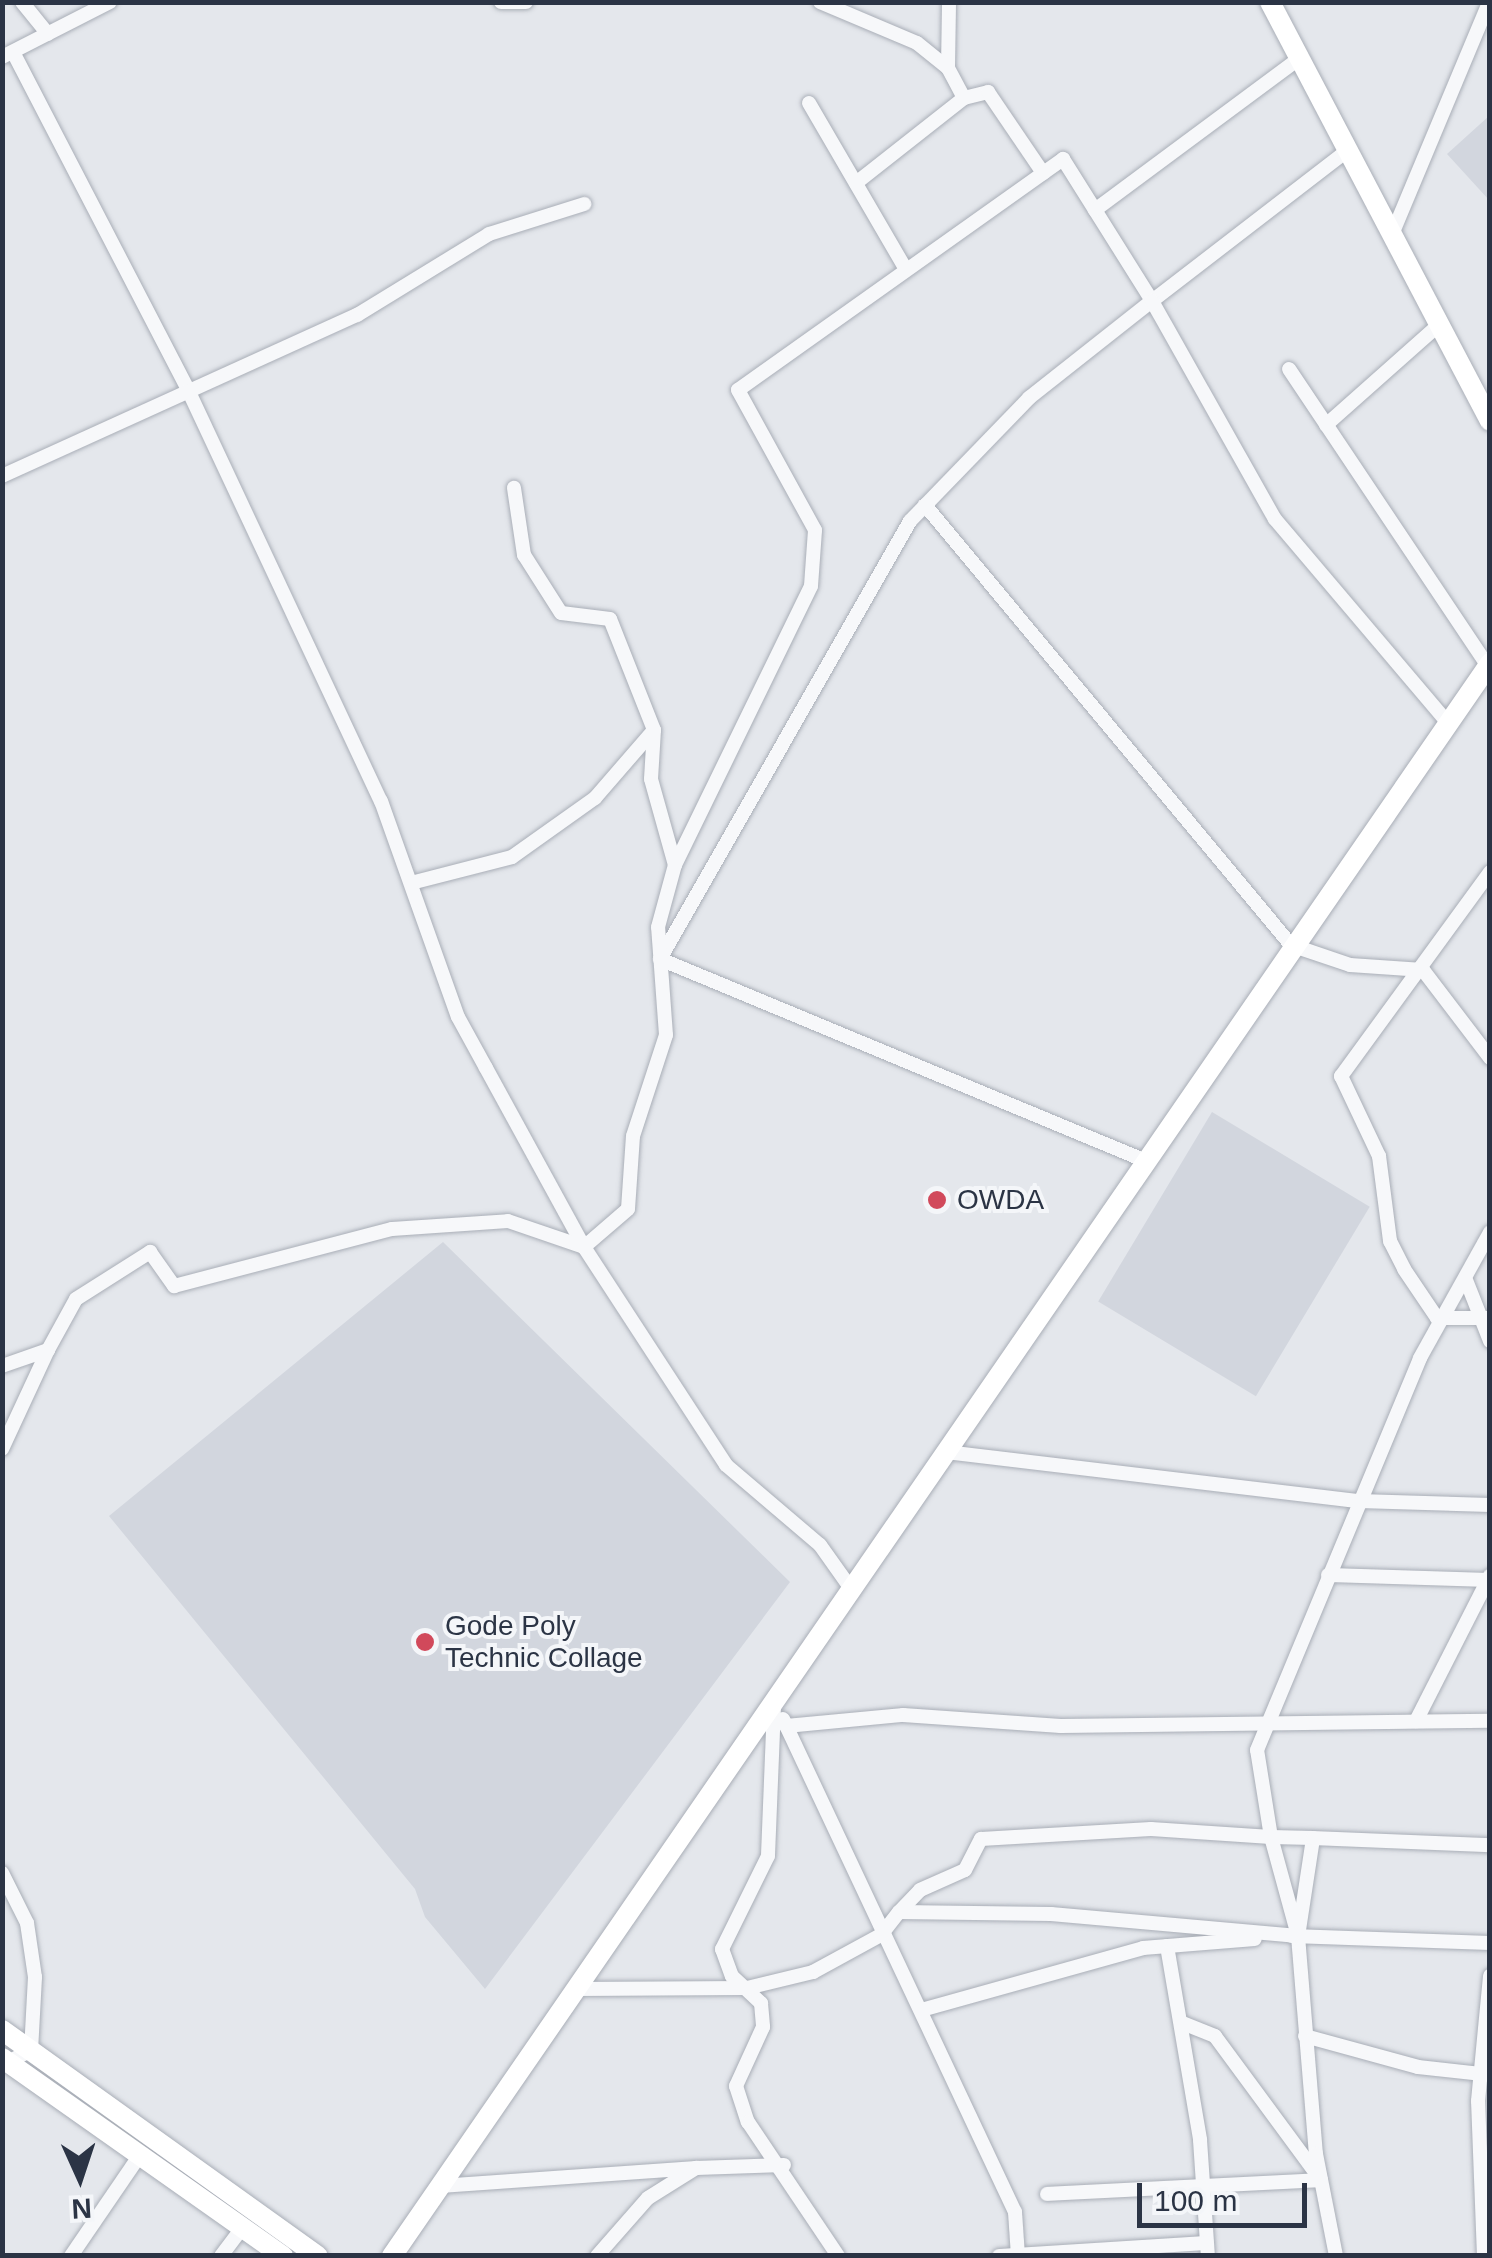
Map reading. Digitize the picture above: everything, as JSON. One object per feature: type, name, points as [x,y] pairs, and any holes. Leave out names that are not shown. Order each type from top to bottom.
[{"type":"street","points":[[22,2],[48,34]]},
{"type":"street","points":[[110,2],[8,54],[190,394],[382,801],[458,1017],[584,1247],[726,1465],[820,1544],[852,1590]]},
{"type":"street","points":[[501,2],[526,2]]},
{"type":"street","points":[[820,2],[917,43],[948,68],[964,98]]},
{"type":"street","points":[[948,68],[949,2]]},
{"type":"street","points":[[1270,2],[1490,422]]},
{"type":"street","points":[[1392,232],[1489,2]]},
{"type":"street","points":[[1095,210],[1300,58]]},
{"type":"street","points":[[856,182],[964,98],[988,92],[1043,173]]},
{"type":"street","points":[[809,103],[905,268]]},
{"type":"street","points":[[660,959],[926,505],[1029,398],[1348,150]]},
{"type":"street","points":[[584,1247],[628,1208],[633,1136],[666,1034],[658,927],[675,865],[811,586],[815,530],[738,390],[1062,159],[1152,302],[1275,519],[1448,723]]},
{"type":"street","points":[[2,476],[357,315],[489,234],[584,204]]},
{"type":"street","points":[[1326,426],[1441,324]]},
{"type":"street","points":[[392,2256],[1488,664],[1289,369]]},
{"type":"street","points":[[514,488],[524,555],[561,613],[610,619],[654,730],[651,779],[675,865]]},
{"type":"street","points":[[926,505],[1291,945],[1350,964],[1423,970],[1490,1058]]},
{"type":"street","points":[[410,883],[512,857],[595,798],[654,730]]},
{"type":"street","points":[[1482,1318],[1437,1318],[1390,1241],[1379,1156],[1341,1076],[1488,878]]},
{"type":"street","points":[[660,959],[1146,1161]]},
{"type":"street","points":[[2,1449],[76,1299],[150,1252],[174,1286],[392,1229],[508,1221],[584,1247]]},
{"type":"street","points":[[1298,1936],[1270,1837],[1257,1750],[1420,1358],[1448,1318],[1490,1232]]},
{"type":"street","points":[[1466,1280],[1490,1341]]},
{"type":"street","points":[[2,1366],[48,1350]]},
{"type":"street","points":[[946,1452],[1359,1502],[1490,1505]]},
{"type":"street","points":[[1328,1575],[1489,1579],[1416,1721]]},
{"type":"street","points":[[774,1700],[881,1935],[925,2010],[1015,2212],[1018,2255]]},
{"type":"street","points":[[774,1700],[768,1856],[722,1949],[761,2003],[762,2028],[736,2086],[748,2122],[784,2165],[838,2256]]},
{"type":"street","points":[[786,1726],[903,1715],[1060,1726],[1490,1720]]},
{"type":"street","points":[[576,1989],[747,1988],[813,1972],[881,1935],[920,1890],[965,1870],[981,1839],[1151,1829],[1490,1845]]},
{"type":"street","points":[[1313,1838],[1298,1936],[1304,2036],[1321,2180],[1336,2256]]},
{"type":"street","points":[[2,1873],[28,1923],[32,2050]]},
{"type":"street","points":[[899,1912],[1051,1914],[1298,1936],[1490,1942]]},
{"type":"street","points":[[925,2010],[1166,1946],[1298,1936]]},
{"type":"street","points":[[999,2256],[1208,2250],[1204,2186],[1182,2023],[1166,1946]]},
{"type":"street","points":[[1484,2256],[1490,1976]]},
{"type":"street","points":[[1182,2023],[1215,2036],[1321,2180]]},
{"type":"street","points":[[2,2030],[318,2256]]},
{"type":"street","points":[[1304,2036],[1485,2075]]},
{"type":"street","points":[[5,2062],[32,2050]]},
{"type":"street","points":[[5,2062],[283,2256]]},
{"type":"street","points":[[70,2256],[140,2155]]},
{"type":"street","points":[[440,2186],[784,2165]]},
{"type":"street","points":[[597,2256],[648,2198],[696,2168]]},
{"type":"street","points":[[1046,2194],[1321,2180]]},
{"type":"street","points":[[221,2256],[242,2227]]},
{"type":"shaded area","points":[[1489,116],[1489,200],[1447,154]]},
{"type":"shaded area","points":[[1212,1112],[1370,1207],[1256,1396],[1098,1301]]},
{"type":"shaded area","points":[[443,1242],[790,1582],[485,1989],[425,1917],[415,1889],[109,1516]]},
{"type":"place","name":"OWDA","points":[[937,1200]]},
{"type":"place","name":"Gode Poly Technic Collage","points":[[425,1642]]}]
